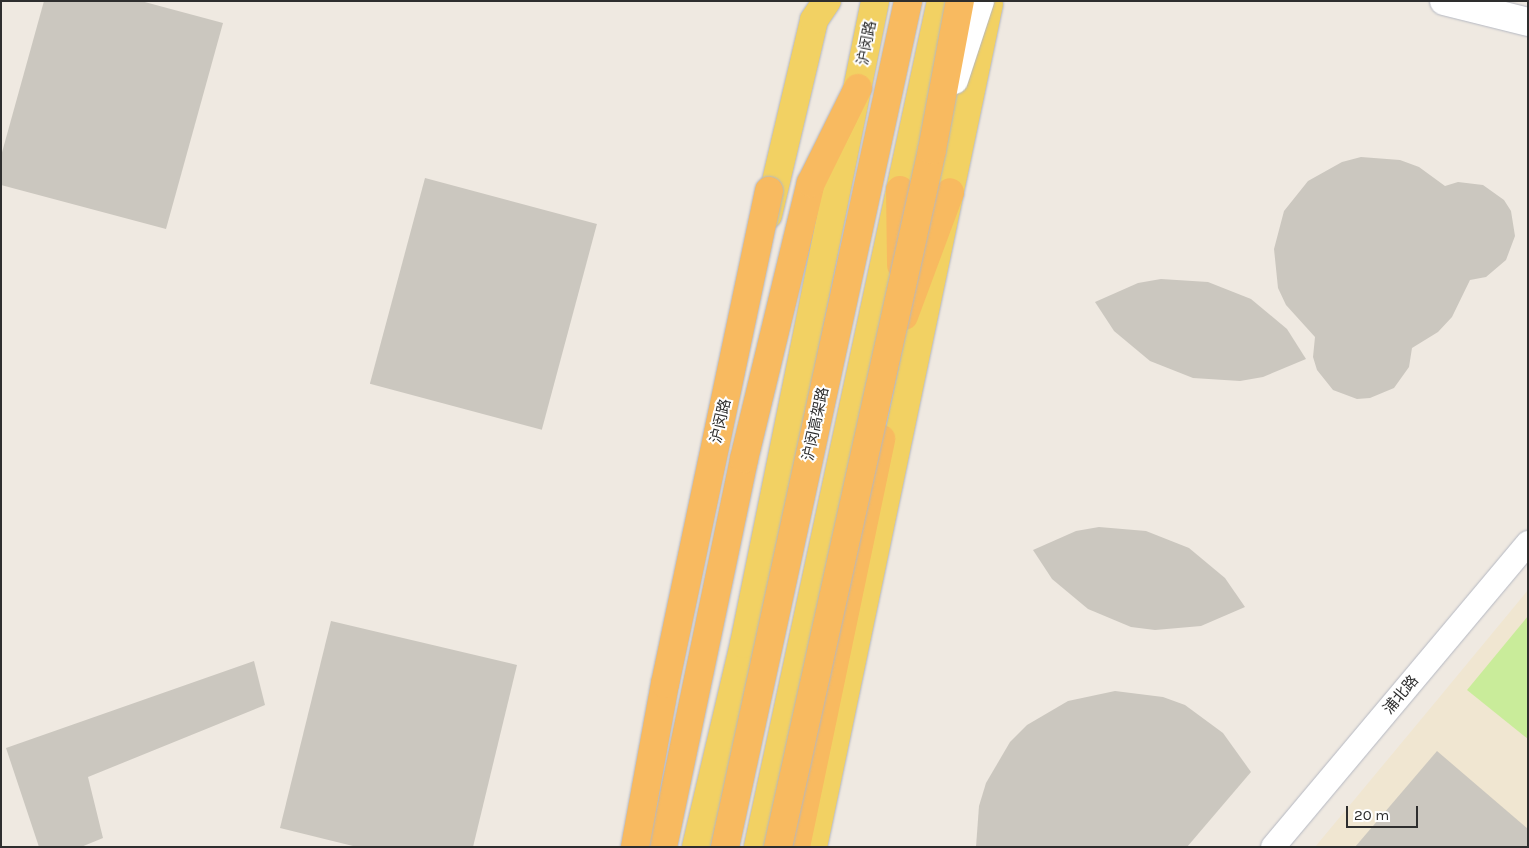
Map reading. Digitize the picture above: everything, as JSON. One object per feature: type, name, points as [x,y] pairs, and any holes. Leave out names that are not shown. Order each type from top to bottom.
[{"type":"highway","name":"沪闵高架路","points":[[725,847],[908,1]]},
{"type":"highway","points":[[778,847],[932,150],[960,1]]},
{"type":"highway","points":[[663,847],[744,459],[810,183],[858,88]]},
{"type":"highway","points":[[900,190],[901,324]]},
{"type":"highway","points":[[634,847],[665,684],[769,191]]},
{"type":"highway","points":[[796,847],[875,471],[901,324],[950,192]]},
{"type":"main road","name":"沪闵路","points":[[629,847],[693,542],[814,20],[827,1]]},
{"type":"main road","name":"沪闵路","points":[[696,847],[744,644],[876,1]]},
{"type":"main road","points":[[758,847],[941,1]]},
{"type":"main road","points":[[932,150],[980,1]]},
{"type":"main road","points":[[813,847],[990,1]]},
{"type":"main road","points":[[1444,1],[1528,22]]},
{"type":"street","name":"浦北路","points":[[1273,847],[1528,543]]},
{"type":"shaded area","points":[[1528,590],[1528,847],[1315,847],[1428,711]]},
{"type":"green space","points":[[1528,616],[1528,739],[1467,690]]},
{"type":"building","points":[[44,1],[141,1],[223,23],[166,229],[1,185],[1,156]]},
{"type":"building","points":[[1361,157],[1400,160],[1419,167],[1445,186],[1458,182],[1483,185],[1504,200],[1511,211],[1515,236],[1506,260],[1486,277],[1470,280],[1452,317],[1438,332],[1412,348],[1409,367],[1394,388],[1370,398],[1357,399],[1333,390],[1317,370],[1313,357],[1315,337],[1286,305],[1278,288],[1274,249],[1284,211],[1308,181],[1342,162]]},
{"type":"building","points":[[425,178],[597,224],[542,430],[370,384]]},
{"type":"building","points":[[1161,279],[1208,282],[1251,299],[1287,329],[1306,359],[1263,377],[1240,381],[1193,378],[1150,361],[1114,331],[1095,302],[1138,283]]},
{"type":"building","points":[[1099,527],[1146,531],[1189,548],[1225,578],[1245,607],[1201,626],[1155,630],[1131,627],[1088,609],[1052,579],[1033,550],[1076,531]]},
{"type":"building","points":[[331,621],[517,665],[473,847],[357,847],[280,828]]},
{"type":"building","points":[[254,661],[265,705],[88,777],[103,838],[81,847],[39,847],[6,748]]},
{"type":"building","points":[[1115,691],[1163,697],[1185,705],[1223,733],[1251,772],[1187,847],[976,847],[979,806],[986,783],[1010,742],[1027,725],[1068,701]]},
{"type":"building","points":[[1437,751],[1528,829],[1528,847],[1355,847]]}]
